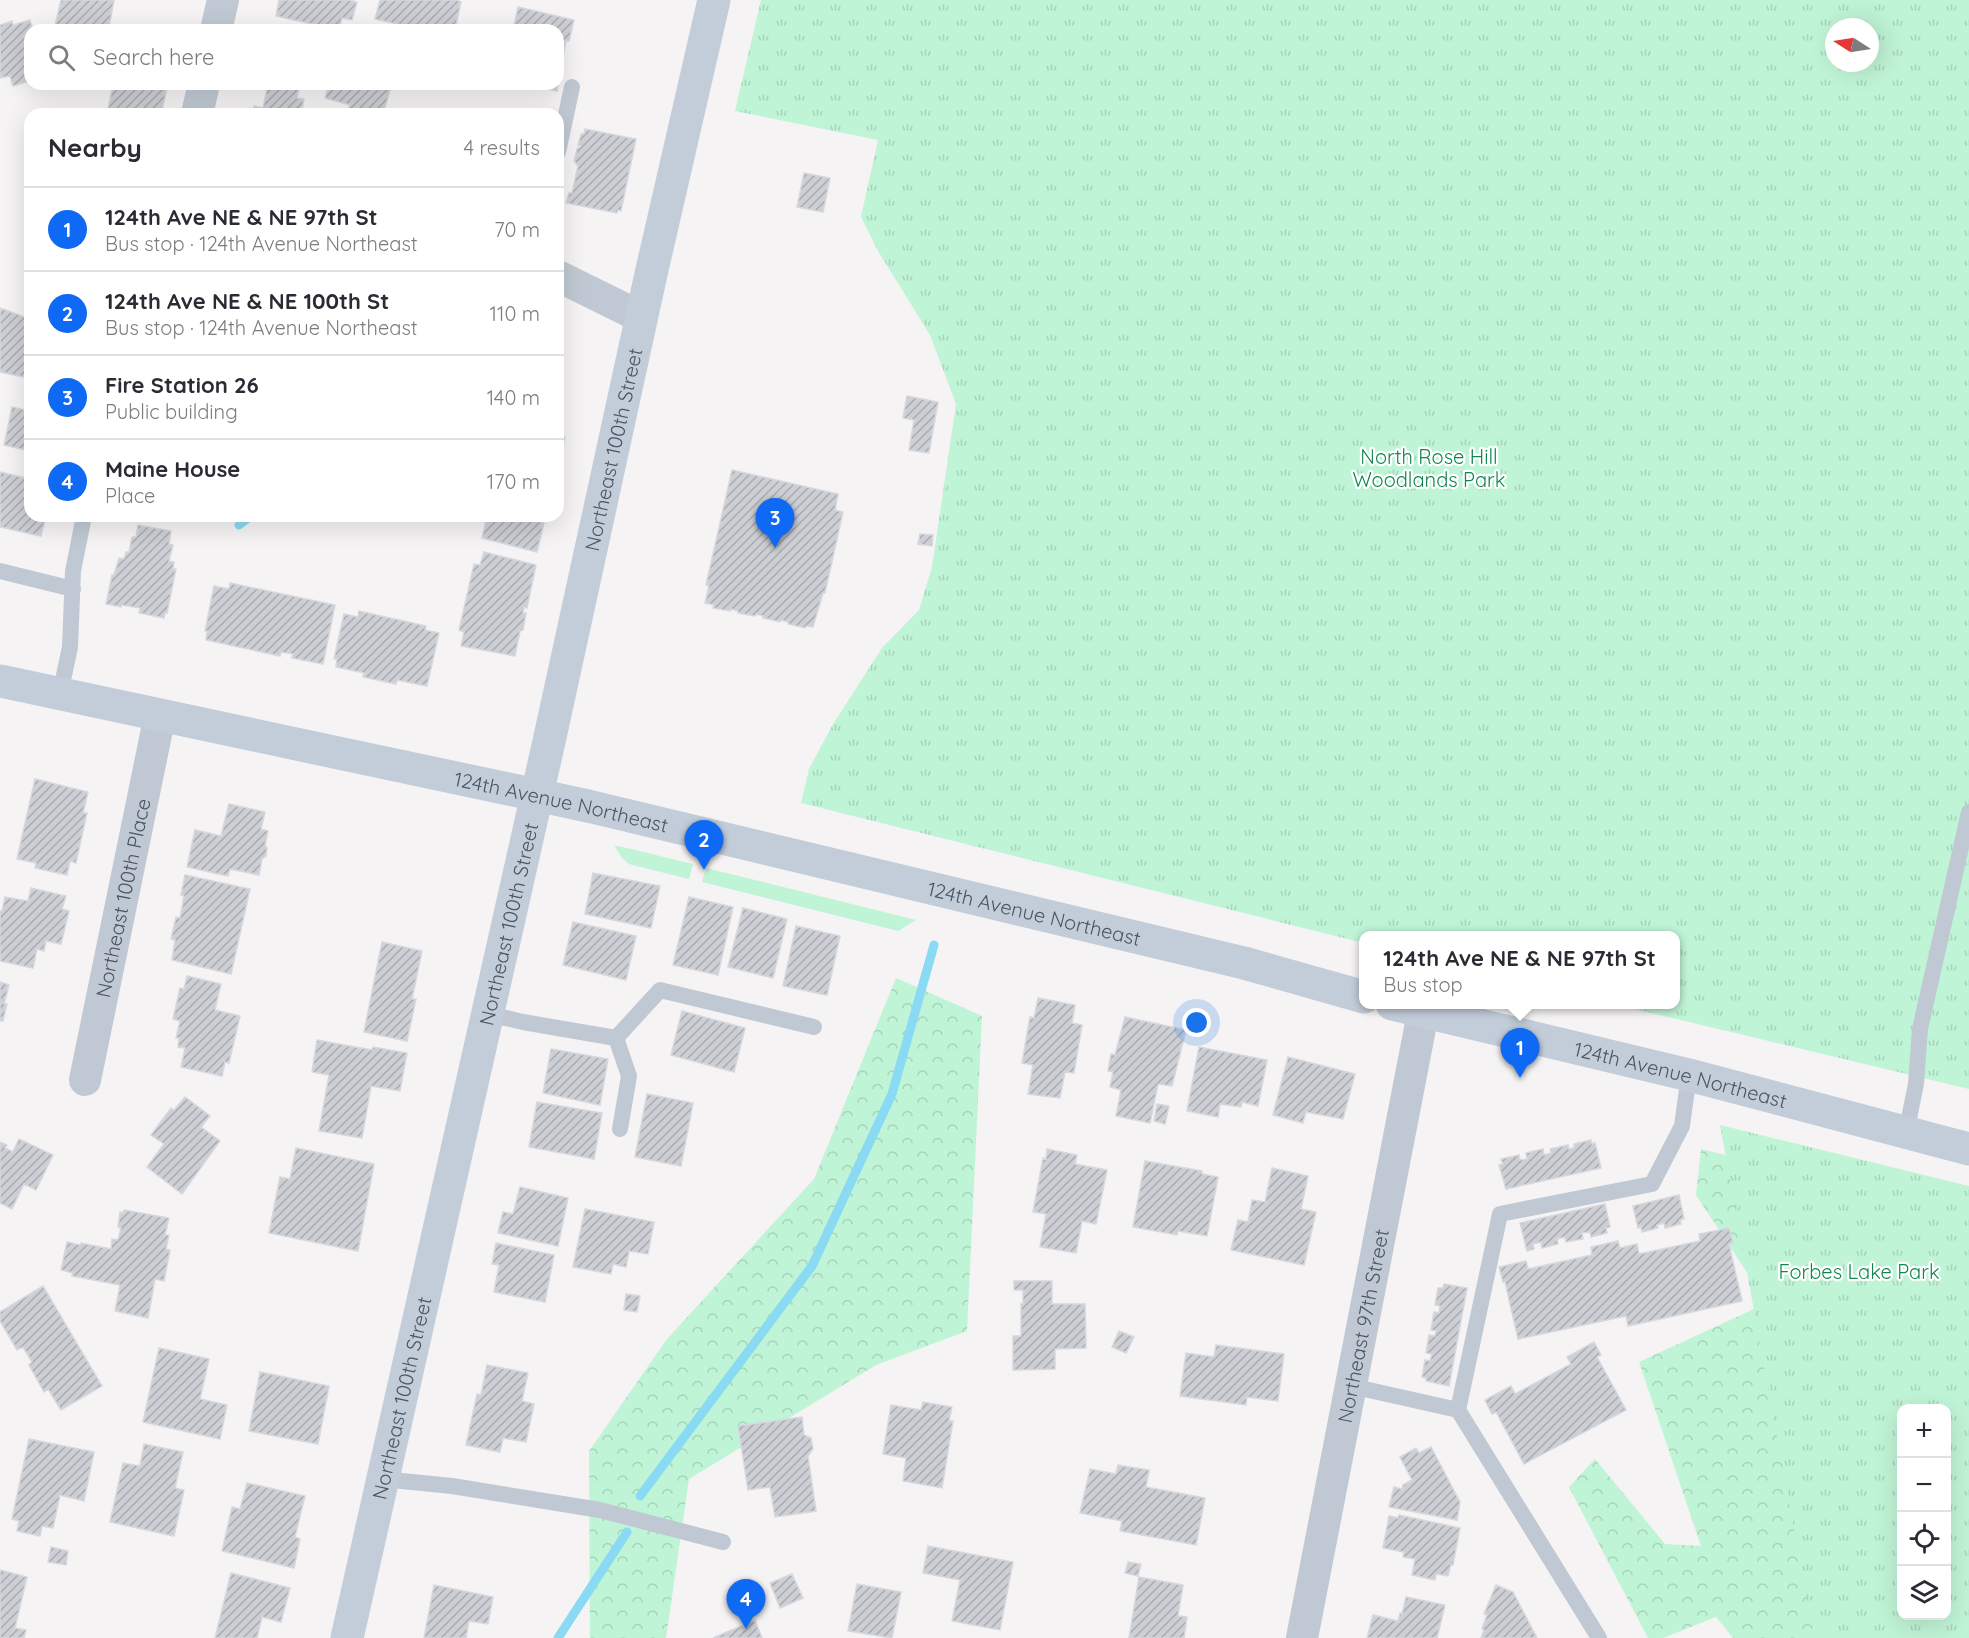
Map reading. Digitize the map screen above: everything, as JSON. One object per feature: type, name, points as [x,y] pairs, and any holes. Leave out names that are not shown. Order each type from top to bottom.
[{"type":"main road","name":"Northeast 100th Street","points":[[347,1638],[714,0]]},
{"type":"main road","name":"124th Avenue Northeast","points":[[0,681],[537,794],[1244,963],[1359,996]]},
{"type":"main road","name":"124th Avenue Northeast","points":[[1410,1009],[1689,1075],[1969,1149]]},
{"type":"street","points":[[217,24],[223,0]]},
{"type":"street","points":[[198,108],[203,90]]},
{"type":"street","points":[[564,279],[642,317]]},
{"type":"street","name":"Northeast 100th Place","points":[[85,1080],[160,715]]},
{"type":"street","name":"Northeast 97th Street","points":[[1302,1638],[1423,1012]]},
{"type":"lane","points":[[564,124],[572,87]]},
{"type":"lane","points":[[60,694],[70,647],[73,571],[83,522]]},
{"type":"lane","points":[[0,571],[73,589]]},
{"type":"lane","points":[[1906,1133],[1916,1084],[1920,1029],[1969,812]]},
{"type":"lane","points":[[616,1038],[660,990],[814,1027]]},
{"type":"lane","points":[[488,1014],[616,1038]]},
{"type":"lane","points":[[616,1038],[629,1076],[620,1129]]},
{"type":"lane","points":[[1599,1638],[1458,1410],[1500,1214],[1652,1184],[1682,1126],[1689,1075]]},
{"type":"lane","points":[[1350,1386],[1458,1410]]},
{"type":"lane","points":[[382,1479],[452,1486],[600,1510],[723,1542]]},
{"type":"green space","name":"North Rose Hill Woodlands Park","points":[[761,0],[1969,0],[1969,1089],[1635,1009],[1680,1009],[1680,931],[1359,931],[1359,942],[801,803],[809,769],[832,726],[882,648],[919,610],[932,567],[956,404],[930,335],[878,251],[861,217],[878,140],[735,111]]},
{"type":"green space","points":[[614,845],[693,864],[689,879],[629,864]]},
{"type":"green space","points":[[706,868],[916,920],[898,931],[702,882]]},
{"type":"green space","points":[[896,978],[982,1016],[967,1331],[876,1365],[689,1479],[666,1638],[590,1638],[589,1451],[667,1339],[814,1179]]},
{"type":"green space","name":"Forbes Lake Park","points":[[1720,1125],[1969,1186],[1969,1638],[1814,1638]]},
{"type":"green space","name":"Forbes Lake Park","points":[[1701,1149],[1969,1215],[1946,1404],[1897,1404],[1897,1620],[1950,1620],[1966,1638],[1733,1638],[1716,1617],[1663,1638],[1648,1638],[1569,1487],[1595,1459],[1665,1544],[1701,1546],[1639,1362],[1767,1303],[1696,1195]]},
{"type":"building","points":[[61,0],[114,0],[110,24],[55,24]]},
{"type":"building","points":[[279,0],[357,2],[352,20],[342,18],[340,24],[312,24],[276,16]]},
{"type":"building","points":[[380,0],[457,0],[461,2],[456,24],[397,24],[375,19]]},
{"type":"building","points":[[518,7],[574,20],[564,51],[564,24],[514,24]]},
{"type":"building","points":[[30,20],[31,24],[24,24],[24,83],[13,86],[10,76],[0,78],[0,25],[12,21],[13,25]]},
{"type":"building","points":[[112,90],[167,90],[162,108],[108,108]]},
{"type":"building","points":[[267,90],[299,90],[297,98],[304,99],[302,108],[263,108]]},
{"type":"building","points":[[327,90],[390,90],[385,108],[349,108],[350,105],[325,98]]},
{"type":"building","points":[[585,129],[636,139],[621,211],[618,210],[617,213],[566,203],[569,193],[572,193],[578,166],[574,161],[577,149],[581,146],[578,145],[581,134],[584,134]]},
{"type":"building","points":[[804,173],[830,178],[823,212],[797,207]]},
{"type":"building","points":[[0,308],[24,317],[24,377],[0,372]]},
{"type":"building","points":[[907,396],[938,402],[929,453],[909,450],[914,420],[903,418]]},
{"type":"building","points":[[12,407],[24,410],[24,450],[4,445]]},
{"type":"building","points":[[732,470],[838,494],[835,510],[843,512],[825,593],[823,593],[813,627],[806,626],[805,628],[781,620],[780,622],[763,618],[756,614],[755,616],[738,613],[731,609],[730,611],[713,608],[714,605],[705,603],[709,586],[706,585]]},
{"type":"building","points":[[0,472],[24,478],[24,522],[44,522],[41,536],[0,527]]},
{"type":"building","points":[[486,522],[544,523],[537,552],[482,538]]},
{"type":"building","points":[[138,525],[171,531],[169,544],[173,545],[169,561],[174,562],[173,569],[176,569],[164,618],[139,613],[140,608],[106,604],[112,575],[114,575],[119,558],[124,559],[126,552],[129,552],[132,537],[136,537]]},
{"type":"building","points":[[920,534],[933,535],[932,546],[918,544]]},
{"type":"building","points":[[484,552],[536,565],[527,608],[524,607],[523,613],[526,613],[523,630],[520,631],[515,656],[461,646],[464,632],[459,630],[474,564],[480,565]]},
{"type":"building","points":[[230,583],[335,605],[323,664],[292,658],[293,654],[281,652],[280,656],[206,640],[207,631],[205,631],[214,586],[229,589]]},
{"type":"building","points":[[359,611],[426,626],[425,630],[439,633],[427,686],[397,680],[396,684],[363,677],[364,673],[336,667],[337,659],[334,659],[344,614],[358,617]]},
{"type":"building","points":[[35,779],[88,792],[83,813],[87,813],[76,863],[70,861],[67,875],[35,868],[36,863],[17,859]]},
{"type":"building","points":[[229,804],[265,812],[261,829],[268,831],[265,845],[267,848],[259,875],[230,869],[228,876],[187,867],[195,830],[221,836]]},
{"type":"building","points":[[593,873],[660,886],[651,928],[585,914]]},
{"type":"building","points":[[185,875],[250,889],[231,974],[172,960],[175,940],[171,939],[176,917],[180,918]]},
{"type":"building","points":[[31,888],[66,896],[62,909],[69,911],[61,944],[46,941],[44,951],[37,949],[33,968],[0,961],[0,911],[2,911],[5,897],[28,901]]},
{"type":"building","points":[[689,897],[733,907],[718,975],[673,965]]},
{"type":"building","points":[[743,908],[787,919],[773,978],[728,967]]},
{"type":"building","points":[[573,922],[636,936],[626,980],[563,965]]},
{"type":"building","points":[[796,926],[840,936],[827,995],[783,986]]},
{"type":"building","points":[[382,942],[422,951],[412,999],[416,999],[407,1041],[364,1032]]},
{"type":"building","points":[[187,976],[221,984],[215,1010],[240,1016],[229,1063],[225,1062],[222,1076],[181,1067],[185,1048],[178,1047],[179,1038],[176,1038],[180,1021],[173,1019],[180,988],[184,989]]},
{"type":"building","points":[[0,982],[9,985],[4,1004],[7,1004],[3,1021],[0,1021]]},
{"type":"building","points":[[1038,998],[1075,1005],[1072,1023],[1082,1025],[1074,1073],[1065,1072],[1060,1098],[1028,1094],[1033,1065],[1022,1063],[1030,1017],[1034,1018]]},
{"type":"building","points":[[682,1011],[745,1028],[734,1072],[671,1055]]},
{"type":"building","points":[[1125,1017],[1186,1030],[1172,1086],[1158,1084],[1150,1123],[1116,1116],[1121,1090],[1110,1087],[1113,1072],[1108,1071],[1111,1054],[1115,1055]]},
{"type":"building","points":[[317,1040],[372,1050],[373,1047],[407,1053],[400,1091],[371,1086],[362,1138],[319,1131],[329,1075],[312,1072]]},
{"type":"building","points":[[1199,1047],[1267,1060],[1258,1106],[1242,1102],[1241,1107],[1220,1104],[1218,1117],[1187,1111]]},
{"type":"building","points":[[551,1049],[608,1059],[600,1105],[543,1093]]},
{"type":"building","points":[[1288,1057],[1355,1074],[1343,1119],[1306,1112],[1303,1123],[1273,1115]]},
{"type":"building","points":[[647,1094],[693,1103],[681,1166],[635,1157]]},
{"type":"building","points":[[185,1097],[210,1116],[201,1127],[220,1141],[182,1194],[147,1167],[164,1144],[151,1135],[171,1108],[174,1110]]},
{"type":"building","points":[[537,1102],[602,1113],[594,1159],[529,1147]]},
{"type":"building","points":[[1157,1104],[1169,1106],[1165,1124],[1154,1121]]},
{"type":"building","points":[[19,1139],[53,1155],[36,1190],[24,1184],[12,1209],[0,1203],[0,1142],[7,1145],[5,1148],[13,1152]]},
{"type":"building","points":[[1591,1140],[1592,1144],[1595,1143],[1601,1168],[1506,1189],[1499,1165],[1503,1164],[1501,1159],[1519,1155],[1520,1160],[1527,1159],[1526,1153],[1543,1149],[1544,1155],[1551,1153],[1550,1149],[1568,1145],[1569,1149],[1574,1148],[1574,1144]]},
{"type":"building","points":[[296,1148],[374,1164],[358,1251],[269,1233],[280,1177],[290,1179]]},
{"type":"building","points":[[1047,1149],[1077,1155],[1075,1164],[1107,1170],[1096,1224],[1082,1221],[1076,1253],[1040,1247],[1046,1214],[1033,1212],[1043,1158],[1046,1159]]},
{"type":"building","points":[[1145,1161],[1202,1171],[1202,1174],[1218,1177],[1207,1236],[1178,1231],[1177,1235],[1133,1227]]},
{"type":"building","points":[[1272,1168],[1308,1176],[1301,1209],[1316,1212],[1304,1265],[1231,1250],[1238,1220],[1248,1222],[1252,1200],[1265,1202]]},
{"type":"building","points":[[520,1187],[568,1198],[558,1246],[498,1233],[503,1212],[513,1214]]},
{"type":"building","points":[[1679,1195],[1684,1219],[1680,1220],[1681,1224],[1665,1228],[1664,1223],[1657,1225],[1658,1228],[1642,1232],[1641,1227],[1638,1228],[1633,1206]]},
{"type":"building","points":[[1605,1204],[1610,1227],[1606,1228],[1607,1233],[1591,1237],[1590,1232],[1582,1233],[1583,1239],[1566,1242],[1565,1237],[1557,1239],[1558,1244],[1542,1248],[1541,1242],[1533,1244],[1534,1249],[1527,1251],[1520,1223]]},
{"type":"building","points":[[585,1209],[654,1222],[648,1254],[629,1251],[626,1267],[613,1264],[611,1274],[573,1267]]},
{"type":"building","points":[[124,1210],[169,1218],[165,1235],[169,1235],[166,1249],[170,1250],[164,1281],[155,1279],[148,1318],[115,1311],[120,1285],[72,1276],[73,1273],[61,1270],[67,1242],[111,1249],[112,1239],[118,1240],[121,1228],[118,1227],[120,1212],[123,1213]]},
{"type":"building","points":[[1729,1228],[1733,1243],[1729,1244],[1742,1301],[1628,1326],[1626,1316],[1518,1339],[1505,1282],[1503,1282],[1499,1267],[1526,1261],[1528,1269],[1592,1255],[1591,1247],[1618,1241],[1620,1248],[1637,1244],[1639,1254],[1700,1241],[1699,1234]]},
{"type":"building","points":[[496,1243],[554,1255],[545,1302],[494,1292],[499,1265],[492,1264]]},
{"type":"building","points":[[1014,1281],[1052,1281],[1052,1304],[1085,1304],[1086,1348],[1055,1349],[1055,1369],[1013,1370],[1013,1336],[1021,1336],[1021,1304],[1023,1304],[1023,1290],[1014,1290]]},
{"type":"building","points":[[1444,1284],[1467,1288],[1449,1386],[1426,1381],[1426,1378],[1422,1377],[1425,1360],[1430,1361],[1432,1354],[1426,1353],[1429,1335],[1435,1336],[1436,1331],[1431,1330],[1434,1312],[1439,1313],[1440,1306],[1435,1305],[1438,1288],[1443,1288]]},
{"type":"building","points":[[43,1286],[102,1386],[61,1410],[48,1389],[44,1392],[29,1365],[32,1362],[23,1347],[17,1350],[0,1321],[0,1312]]},
{"type":"building","points":[[626,1294],[640,1296],[637,1312],[624,1310]]},
{"type":"building","points":[[1119,1331],[1134,1337],[1126,1353],[1112,1347]]},
{"type":"building","points":[[1594,1342],[1601,1355],[1597,1357],[1626,1410],[1524,1464],[1496,1412],[1492,1414],[1485,1400],[1511,1386],[1515,1394],[1571,1364],[1567,1357]]},
{"type":"building","points":[[1216,1345],[1284,1354],[1278,1401],[1247,1397],[1246,1405],[1180,1396],[1186,1353],[1214,1357]]},
{"type":"building","points":[[159,1348],[209,1359],[200,1399],[227,1405],[220,1439],[143,1422]]},
{"type":"building","points":[[487,1365],[528,1373],[522,1401],[534,1404],[526,1442],[503,1438],[500,1452],[466,1445],[477,1394],[481,1395]]},
{"type":"building","points":[[260,1372],[329,1386],[318,1444],[249,1431]]},
{"type":"building","points":[[923,1402],[952,1407],[949,1421],[953,1421],[942,1488],[903,1481],[906,1458],[883,1454],[891,1405],[921,1410]]},
{"type":"building","points":[[802,1417],[804,1435],[811,1438],[813,1449],[808,1456],[816,1511],[775,1517],[770,1487],[748,1490],[738,1426]]},
{"type":"building","points":[[29,1439],[94,1452],[84,1501],[60,1495],[53,1528],[42,1526],[40,1536],[17,1531],[19,1521],[12,1519]]},
{"type":"building","points":[[144,1444],[183,1452],[175,1488],[184,1490],[174,1536],[110,1522],[123,1463],[140,1466]]},
{"type":"building","points":[[1431,1447],[1460,1502],[1457,1520],[1389,1507],[1394,1487],[1402,1489],[1403,1485],[1412,1480],[1400,1457],[1416,1448],[1419,1453]]},
{"type":"building","points":[[1118,1465],[1149,1470],[1146,1487],[1205,1498],[1196,1545],[1120,1531],[1122,1521],[1080,1513],[1090,1469],[1116,1474]]},
{"type":"building","points":[[247,1483],[305,1496],[295,1537],[300,1539],[294,1568],[222,1551],[232,1507],[240,1509]]},
{"type":"building","points":[[1399,1515],[1460,1528],[1453,1565],[1451,1564],[1448,1576],[1436,1574],[1435,1580],[1412,1575],[1415,1559],[1403,1557],[1404,1552],[1383,1548],[1389,1516],[1398,1518]]},
{"type":"building","points":[[928,1546],[1013,1562],[1000,1630],[952,1621],[960,1580],[923,1573]]},
{"type":"building","points":[[51,1547],[68,1551],[66,1565],[48,1562]]},
{"type":"building","points":[[1128,1562],[1141,1564],[1138,1576],[1125,1573]]},
{"type":"building","points":[[0,1570],[27,1577],[15,1628],[26,1630],[24,1638],[0,1638]]},
{"type":"building","points":[[231,1573],[290,1588],[281,1622],[262,1617],[257,1638],[215,1638]]},
{"type":"building","points":[[792,1574],[803,1598],[780,1608],[770,1583]]},
{"type":"building","points":[[1139,1577],[1183,1585],[1178,1616],[1187,1617],[1184,1638],[1129,1638]]},
{"type":"building","points":[[857,1584],[901,1592],[892,1638],[848,1631]]},
{"type":"building","points":[[434,1585],[493,1597],[488,1624],[469,1621],[466,1638],[424,1638]]},
{"type":"building","points":[[1496,1585],[1513,1592],[1537,1638],[1481,1638],[1487,1615],[1484,1614]]},
{"type":"building","points":[[1406,1597],[1445,1605],[1437,1638],[1367,1638],[1373,1615],[1398,1621]]},
{"type":"building","points":[[755,1620],[762,1638],[713,1638]]},
{"type":"waterway","points":[[239,525],[243,522]]},
{"type":"waterway","points":[[640,1496],[812,1266],[892,1094],[934,945]]},
{"type":"waterway","points":[[558,1638],[627,1532]]},
{"type":"place","name":"Fire Station 26","points":[[775,548]]},
{"type":"place","name":"124th Ave NE & NE 100th St","points":[[704,870]]},
{"type":"place","name":"124th Ave NE & NE 97th St","points":[[1520,1078]]},
{"type":"place","name":"Maine House","points":[[746,1629]]}]
